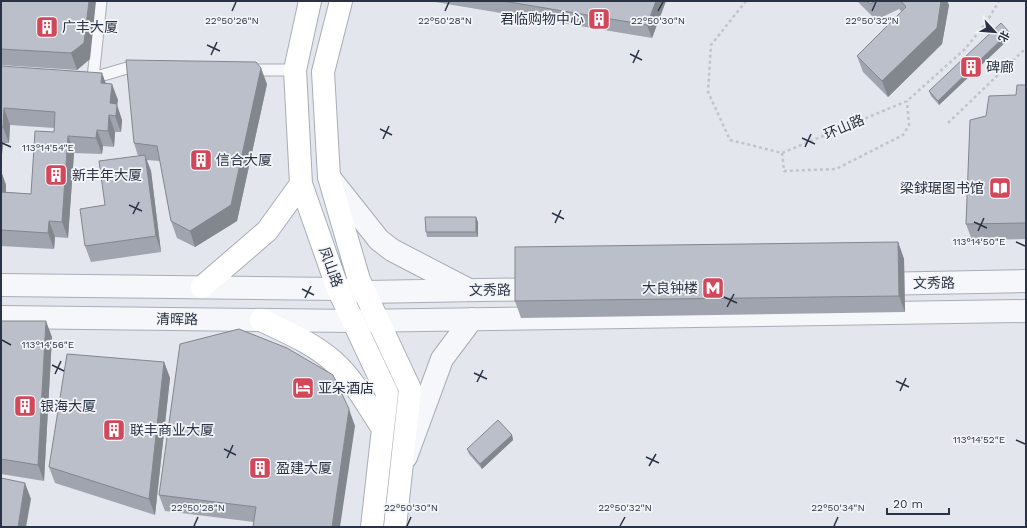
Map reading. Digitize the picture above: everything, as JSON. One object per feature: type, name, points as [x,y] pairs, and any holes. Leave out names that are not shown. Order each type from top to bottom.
[{"type":"main road","name":"凤山路","points":[[310,1],[295,70],[301,184],[338,289],[387,393],[372,527]]},
{"type":"main road","name":"凤山路","points":[[341,1],[323,72],[329,177],[359,280],[410,389],[395,527]]},
{"type":"main road","points":[[202,287],[267,231],[301,184]]},
{"type":"main road","points":[[261,320],[321,351],[334,362],[352,383],[383,429]]},
{"type":"street","points":[[329,177],[379,240],[392,250],[470,290]]},
{"type":"street","name":"文秀路","points":[[851,284],[1026,281]]},
{"type":"street","points":[[1,285],[338,289]]},
{"type":"street","name":"文秀路","points":[[338,289],[364,292],[565,289]]},
{"type":"street","name":"文秀路","points":[[353,321],[1026,311]]},
{"type":"street","name":"清晖路","points":[[1,317],[353,321]]},
{"type":"street","points":[[402,469],[442,360],[472,319]]},
{"type":"lane","points":[[93,78],[101,1]]},
{"type":"lane","points":[[78,77],[93,78],[127,68],[151,69]]},
{"type":"lane","points":[[239,70],[295,70]]},
{"type":"path","points":[[746,1],[711,46],[708,92],[730,140],[782,153],[784,170],[836,168],[903,135],[908,125],[907,101]]},
{"type":"path","name":"环山路","points":[[782,153],[907,101],[965,49],[986,23],[999,1]]},
{"type":"path","points":[[948,123],[1026,48]]},
{"type":"building","name":"广丰大厦","points":[[1,1],[89,1],[84,43],[71,53],[1,49]]},
{"type":"building","points":[[503,1],[656,1],[647,25]]},
{"type":"building","points":[[867,1],[876,1],[870,4]]},
{"type":"building","points":[[901,1],[941,1],[937,28],[882,81],[857,56],[906,7]]},
{"type":"building","name":"碑廊","points":[[1001,23],[1009,32],[938,101],[929,91]]},
{"type":"building","name":"信合大厦","points":[[126,60],[256,62],[261,68],[231,205],[190,231],[171,221],[157,146],[134,143]]},
{"type":"building","name":"新丰年大厦","points":[[1,66],[102,73],[101,83],[112,84],[110,103],[117,104],[116,116],[109,115],[108,131],[97,130],[96,138],[68,136],[62,222],[49,221],[48,233],[1,230],[1,192],[31,194],[35,131],[54,132],[55,112],[4,108],[3,127],[1,127]]},
{"type":"building","name":"梁銶琚图书馆","points":[[1017,85],[1026,85],[1026,223],[966,224],[970,120],[986,116],[989,96],[1016,95]]},
{"type":"building","points":[[145,155],[156,236],[85,246],[80,209],[105,205],[99,161]]},
{"type":"building","points":[[425,217],[476,217],[476,232],[426,232]]},
{"type":"building","points":[[898,242],[899,296],[515,301],[515,247]]},
{"type":"building","name":"银海大厦","points":[[1,321],[46,321],[38,465],[1,459]]},
{"type":"building","name":"盈建大厦","points":[[239,329],[287,348],[333,375],[349,409],[332,527],[253,527],[256,507],[159,495],[180,344]]},
{"type":"building","name":"联丰商业大厦","points":[[67,354],[164,362],[149,499],[49,467]]},
{"type":"building","points":[[498,420],[512,435],[480,464],[467,449]]},
{"type":"building","points":[[1,478],[25,483],[18,527],[1,527]]},
{"type":"place","name":"君临购物中心","points":[[599,19]]},
{"type":"place","name":"广丰大厦","points":[[47,27]]},
{"type":"place","name":"碑廊","points":[[971,67]]},
{"type":"place","name":"信合大厦","points":[[201,160]]},
{"type":"place","name":"新丰年大厦","points":[[56,175]]},
{"type":"place","name":"梁銶琚图书馆","points":[[1000,188]]},
{"type":"place","name":"大良钟楼","points":[[713,288]]},
{"type":"place","name":"亚朵酒店","points":[[303,388]]},
{"type":"place","name":"银海大厦","points":[[25,406]]},
{"type":"place","name":"联丰商业大厦","points":[[114,430]]},
{"type":"place","name":"盈建大厦","points":[[260,468]]}]
